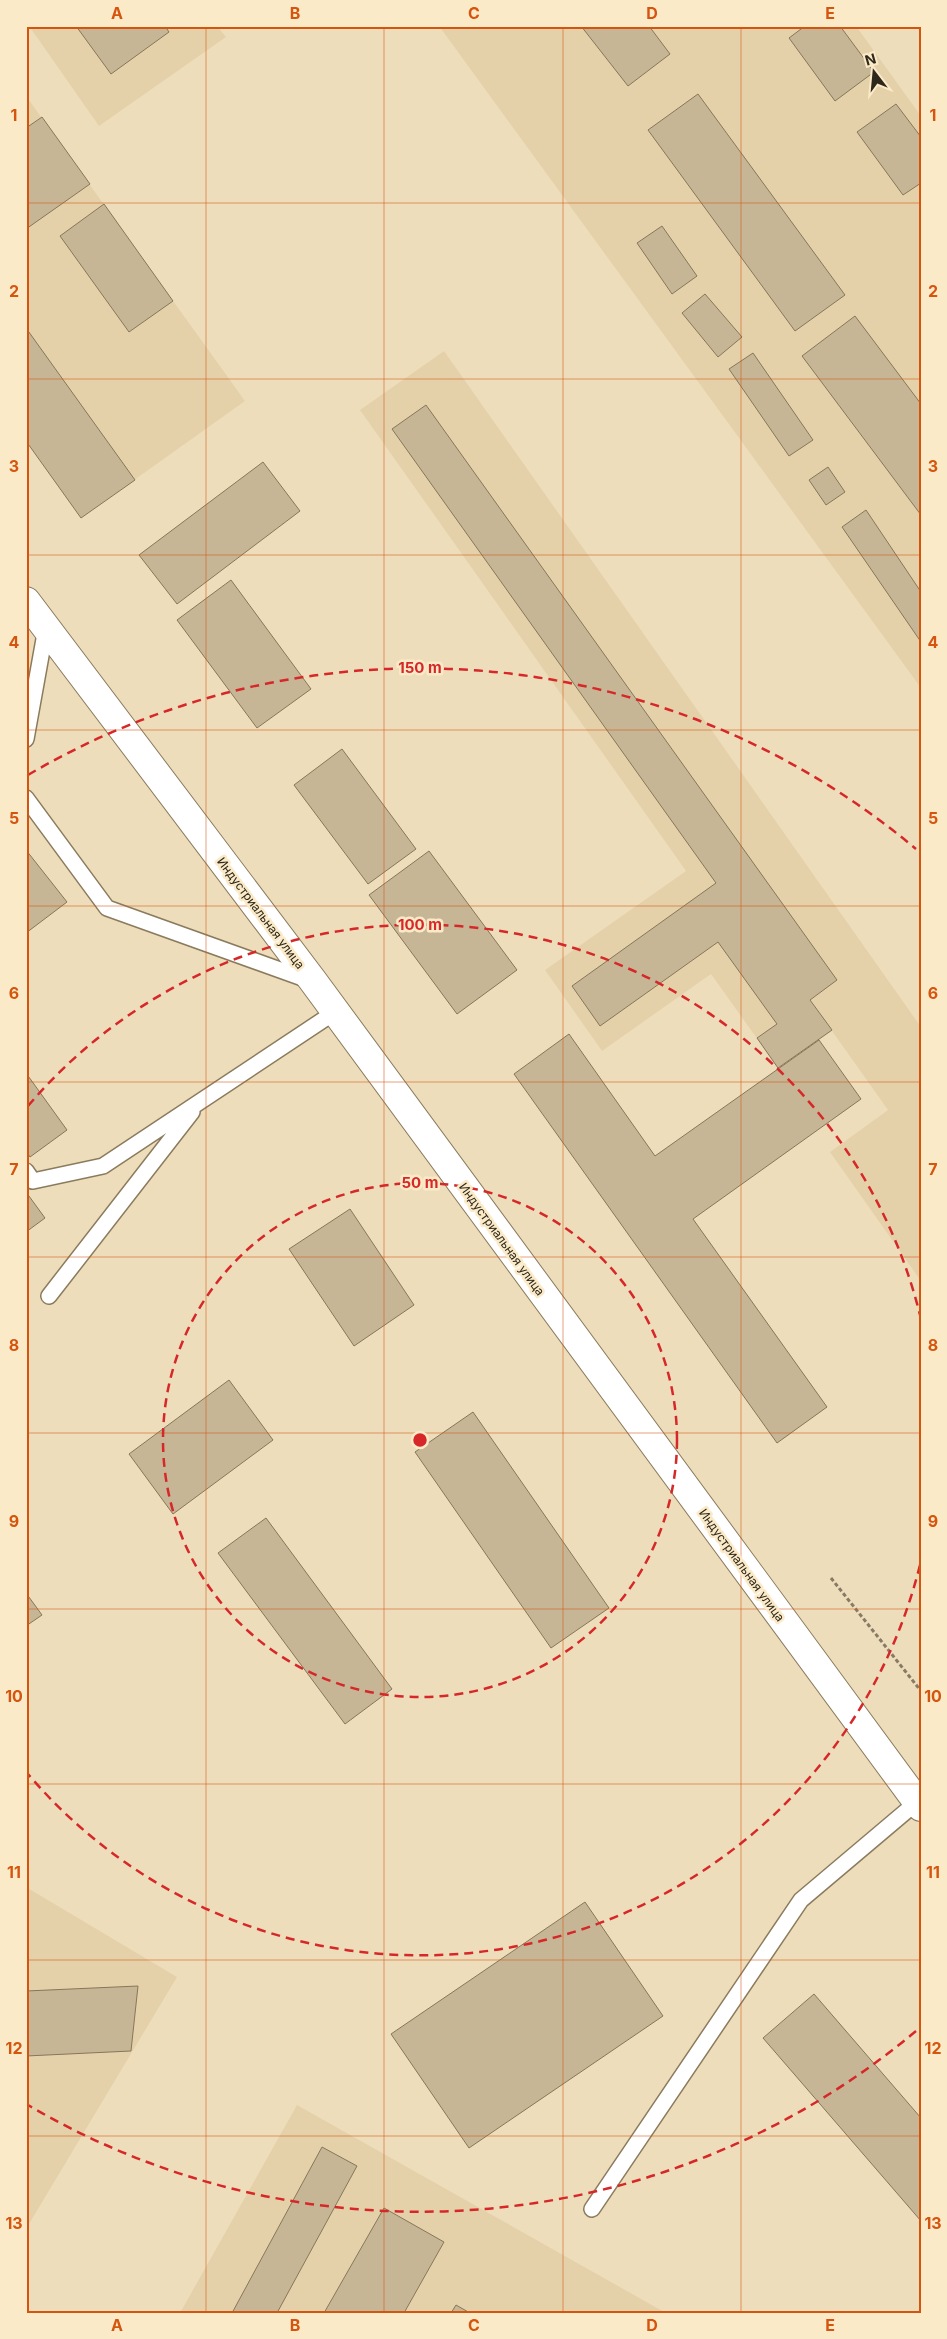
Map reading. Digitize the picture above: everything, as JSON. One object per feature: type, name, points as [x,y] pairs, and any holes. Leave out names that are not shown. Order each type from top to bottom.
[{"type":"street","name":"Индустриальная улица","points":[[26,601],[335,1012],[919,1804]]},
{"type":"lane","points":[[26,739],[46,628]]},
{"type":"lane","points":[[26,798],[107,908],[312,982]]},
{"type":"lane","points":[[26,1171],[33,1181],[103,1166],[335,1012]]},
{"type":"lane","points":[[49,1296],[201,1101]]},
{"type":"lane","points":[[592,2209],[800,1900],[919,1804]]},
{"type":"path","points":[[831,1578],[921,1691]]},
{"type":"shaded area","points":[[29,26],[217,26],[226,37],[99,126]]},
{"type":"shaded area","points":[[439,26],[856,26],[921,116],[921,688]]},
{"type":"shaded area","points":[[26,96],[245,401],[81,518],[26,441]]},
{"type":"shaded area","points":[[444,351],[921,1027],[921,1281],[830,1152],[888,1110],[832,1031],[778,1068],[711,974],[602,1051],[545,970],[686,871],[360,410]]},
{"type":"shaded area","points":[[26,1887],[177,1977],[26,2229]]},
{"type":"shaded area","points":[[297,2105],[666,2313],[180,2313]]},
{"type":"building","points":[[76,26],[165,26],[169,32],[111,74]]},
{"type":"building","points":[[581,26],[649,26],[670,54],[628,86]]},
{"type":"building","points":[[805,26],[840,26],[874,72],[835,101],[789,38]]},
{"type":"building","points":[[698,94],[845,295],[795,331],[648,130]]},
{"type":"building","points":[[896,104],[921,137],[921,183],[903,195],[857,132]]},
{"type":"building","points":[[42,117],[90,184],[26,229],[26,128]]},
{"type":"building","points":[[104,204],[173,301],[129,332],[60,236]]},
{"type":"building","points":[[662,226],[697,276],[672,294],[637,243]]},
{"type":"building","points":[[705,294],[742,337],[718,357],[682,313]]},
{"type":"building","points":[[855,316],[921,404],[921,515],[802,356]]},
{"type":"building","points":[[26,328],[135,480],[81,518],[26,441]]},
{"type":"building","points":[[753,353],[813,440],[789,456],[729,369]]},
{"type":"building","points":[[426,405],[837,980],[810,1000],[832,1030],[778,1068],[757,1038],[777,1024],[718,942],[600,1026],[572,986],[716,883],[392,429]]},
{"type":"building","points":[[263,462],[300,511],[177,604],[139,555]]},
{"type":"building","points":[[828,467],[845,492],[826,505],[809,480]]},
{"type":"building","points":[[866,510],[921,592],[921,642],[842,527]]},
{"type":"building","points":[[231,580],[311,689],[257,728],[177,620]]},
{"type":"building","points":[[342,749],[416,849],[368,884],[294,785]]},
{"type":"building","points":[[26,850],[67,902],[26,933]]},
{"type":"building","points":[[429,851],[517,970],[457,1014],[369,895]]},
{"type":"building","points":[[569,1034],[655,1156],[819,1040],[861,1099],[693,1219],[827,1407],[777,1443],[514,1074]]},
{"type":"building","points":[[26,1073],[67,1130],[30,1157],[26,1151]]},
{"type":"building","points":[[26,1192],[45,1218],[26,1232]]},
{"type":"building","points":[[350,1209],[414,1305],[354,1346],[289,1249]]},
{"type":"building","points":[[229,1380],[273,1440],[173,1514],[129,1454]]},
{"type":"building","points":[[473,1412],[609,1608],[551,1648],[415,1452]]},
{"type":"building","points":[[266,1518],[392,1689],[345,1724],[218,1553]]},
{"type":"building","points":[[26,1593],[42,1615],[26,1626]]},
{"type":"building","points":[[585,1902],[663,2016],[469,2148],[391,2034]]},
{"type":"building","points":[[138,1986],[131,2051],[26,2056],[26,1991]]},
{"type":"building","points":[[814,1994],[921,2118],[921,2221],[763,2038]]},
{"type":"building","points":[[322,2147],[357,2166],[277,2313],[232,2313]]},
{"type":"building","points":[[384,2208],[444,2242],[404,2313],[324,2313]]},
{"type":"building","points":[[456,2305],[470,2313],[451,2313]]}]
